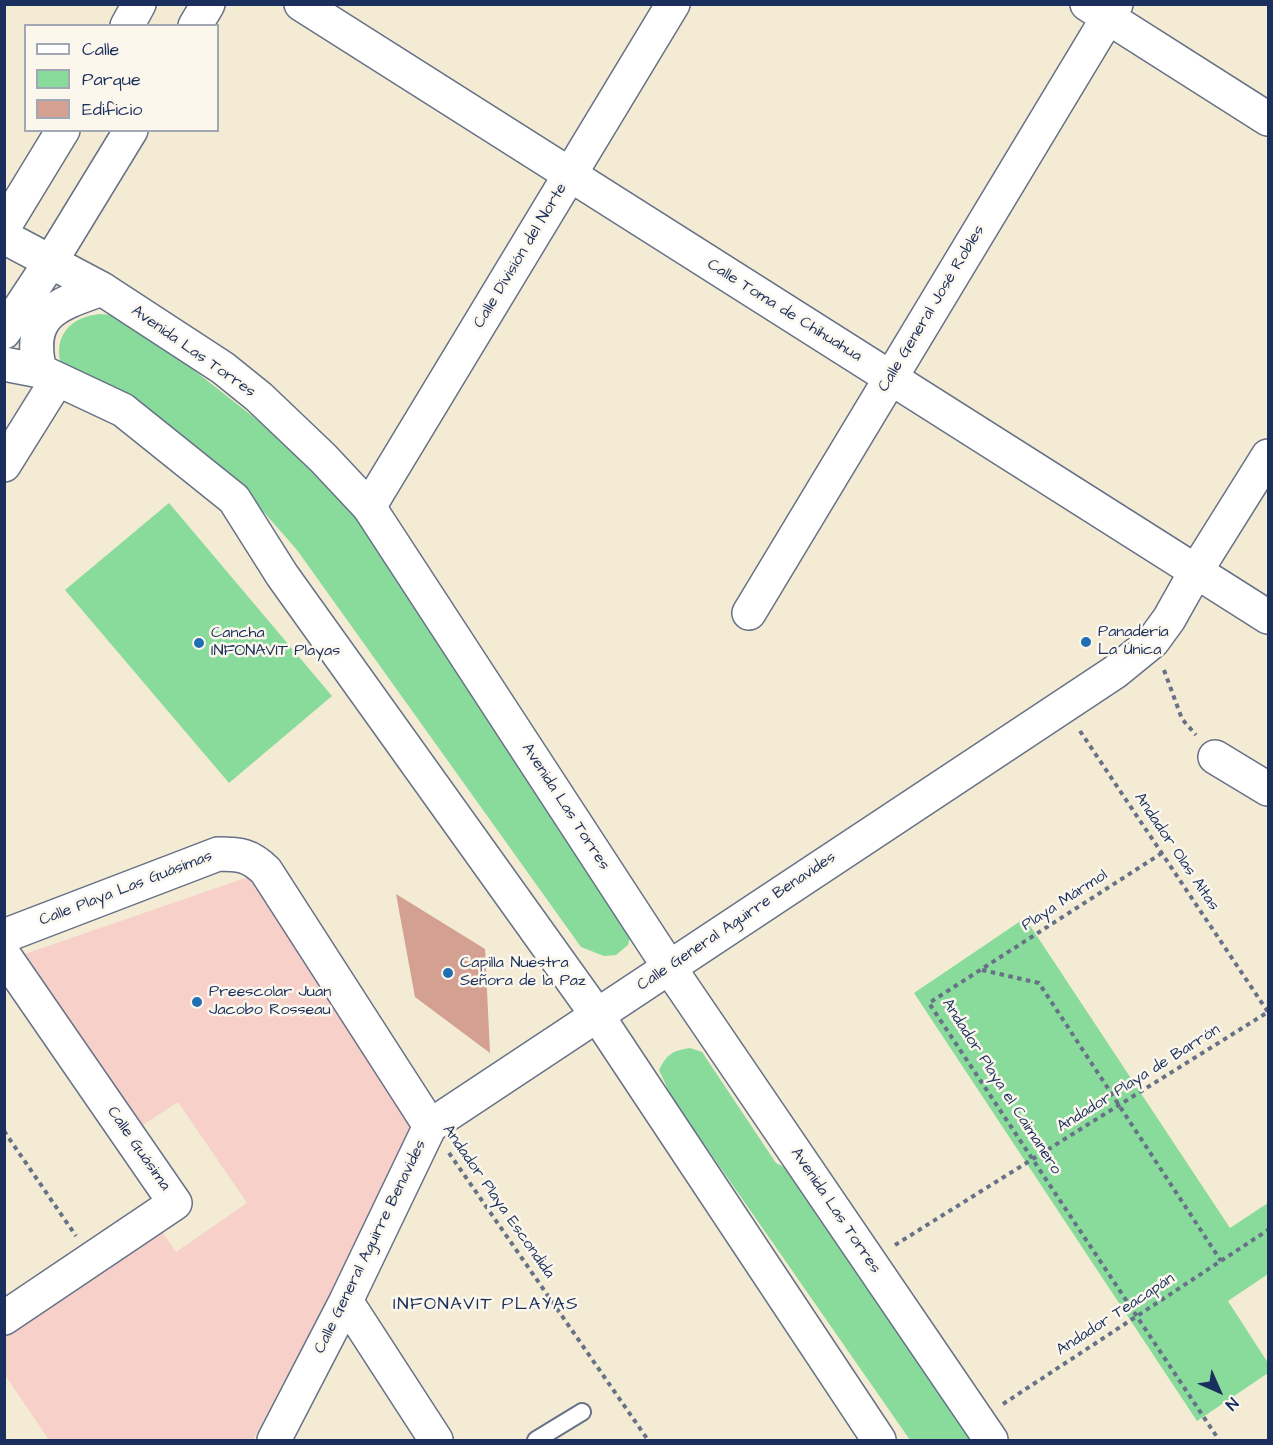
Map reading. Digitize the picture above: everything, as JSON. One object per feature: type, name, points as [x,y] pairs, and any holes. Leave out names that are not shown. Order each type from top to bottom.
[{"type":"street","points":[[127,24],[139,4]]},
{"type":"street","points":[[196,24],[208,4]]},
{"type":"street","name":"Calle Toma de Chihuahua","points":[[301,4],[1269,617]]},
{"type":"street","name":"Calle División del Norte","points":[[369,507],[673,4]]},
{"type":"street","points":[[1104,9],[1269,119]]},
{"type":"street","name":"Calle General José Robles","points":[[749,613],[890,378],[1104,9]]},
{"type":"street","points":[[4,227],[62,132]]},
{"type":"street","points":[[4,332],[51,261],[130,132]]},
{"type":"street","name":"Avenida Las Torres","points":[[4,237],[102,289],[223,368],[259,397],[323,458],[369,507],[669,967],[984,1431]]},
{"type":"street","points":[[48,376],[35,351],[36,335],[40,326],[63,303],[102,289]]},
{"type":"street","points":[[4,364],[48,376],[123,410],[234,499],[289,585],[597,1015],[879,1440]]},
{"type":"street","points":[[4,465],[48,376]]},
{"type":"street","name":"Calle General Aguirre Benavides","points":[[274,1440],[346,1301],[430,1126],[1115,672],[1153,641],[1169,619],[1196,571],[1269,456]]},
{"type":"street","points":[[1215,757],[1269,789]]},
{"type":"street","name":"Calle Playa Las Guásimas","points":[[4,936],[219,854],[241,854],[257,861],[266,871],[430,1126]]},
{"type":"street","name":"Calle Guásima","points":[[4,955],[175,1203],[4,1318]]},
{"type":"street","points":[[346,1301],[436,1440]]},
{"type":"lane","points":[[536,1440],[582,1412]]},
{"type":"path","points":[[1153,641],[1182,719],[1215,757]]},
{"type":"path","name":"Andador Olas Altas","points":[[1063,706],[1269,1012]]},
{"type":"path","name":"Playa Mármol","points":[[981,969],[1162,853]]},
{"type":"path","points":[[981,969],[1039,983],[1221,1261]]},
{"type":"path","name":"Andador Playa el Caimanero","points":[[981,969],[928,1003],[1219,1440]]},
{"type":"path","name":"Andador Playa de Barrón","points":[[870,1261],[1269,1012]]},
{"type":"path","name":"Andador Playa Escondida","points":[[430,1126],[648,1440]]},
{"type":"path","points":[[4,1131],[92,1259]]},
{"type":"path","name":"Andador Teacapán","points":[[984,1431],[1137,1316],[1269,1230]]},
{"type":"shaded area","points":[[251,876],[419,1125],[253,1440],[49,1440],[5,1375],[4,1337],[161,1230],[176,1252],[247,1203],[178,1102],[143,1125],[25,954]]},
{"type":"green space","points":[[100,314],[113,315],[186,364],[325,473],[611,870],[632,930],[628,945],[616,955],[604,956],[581,947],[297,550],[247,493],[190,441],[61,365],[60,345],[67,329],[81,319]]},
{"type":"green space","name":"Cancha INFONAVIT Playas","points":[[169,503],[332,696],[229,783],[65,590]]},
{"type":"green space","points":[[1025,918],[1230,1228],[1268,1203],[1268,1274],[1228,1301],[1268,1363],[1268,1373],[1197,1421],[914,993]]},
{"type":"green space","points":[[690,1048],[702,1052],[776,1163],[792,1171],[976,1440],[910,1440],[672,1098],[659,1070],[671,1054]]},
{"type":"building","name":"Capilla Nuestra Señora de la Paz","points":[[396,894],[485,949],[490,1053],[415,997]]},
{"type":"place","name":"Panadería La Única","points":[[1086,642]]},
{"type":"place","name":"Cancha INFONAVIT Playas","points":[[199,643]]},
{"type":"place","name":"Capilla Nuestra Señora de la Paz","points":[[448,973]]},
{"type":"place","name":"Preescolar Juan Jacobo Rosseau","points":[[197,1002]]},
{"type":"district","name":"INFONAVIT PLAYAS","points":[[486,1305]]}]
